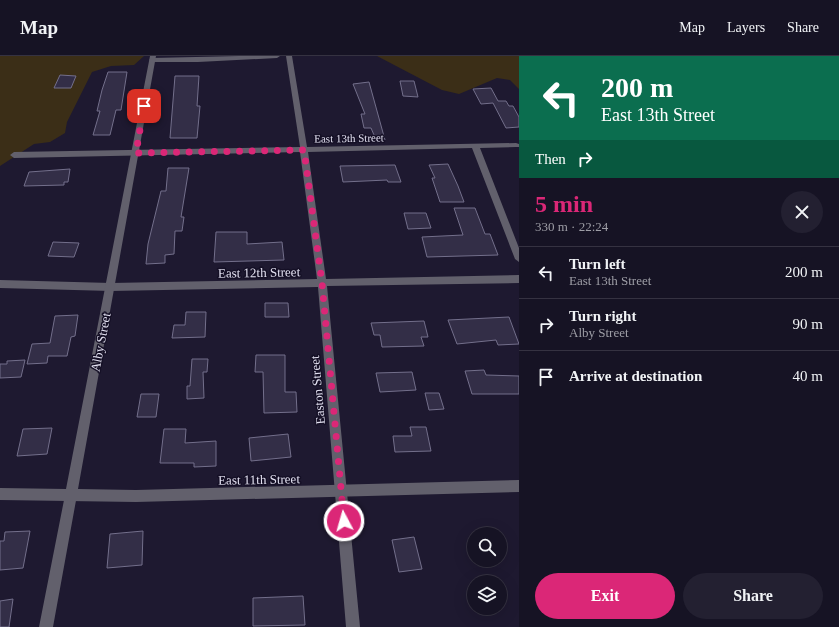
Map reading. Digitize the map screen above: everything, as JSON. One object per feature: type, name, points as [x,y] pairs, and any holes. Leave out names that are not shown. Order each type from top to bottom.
[{"type":"street","points":[[152,58],[198,60],[277,56]]},
{"type":"street","name":"Easton Street","points":[[290,56],[322,283],[354,627]]},
{"type":"street","name":"Alby Street","points":[[46,627],[136,153],[152,58]]},
{"type":"street","name":"East 13th Street","points":[[14,155],[516,145]]},
{"type":"street","points":[[475,146],[519,259]]},
{"type":"street","name":"East 12th Street","points":[[0,284],[111,287],[519,279]]},
{"type":"street","name":"East 11th Street","points":[[0,494],[136,496],[519,486]]},
{"type":"shaded area","points":[[0,56],[144,56],[134,65],[111,66],[92,72],[67,122],[65,133],[50,142],[34,144],[0,166]]},
{"type":"shaded area","points":[[377,56],[519,56],[519,89],[510,80],[497,78],[459,94],[442,90]]},
{"type":"building","points":[[108,72],[127,72],[121,110],[116,110],[110,135],[93,135],[100,111],[97,111],[102,90]]},
{"type":"building","points":[[60,75],[76,76],[71,88],[54,88]]},
{"type":"building","points":[[175,76],[199,76],[197,106],[200,106],[197,138],[170,138]]},
{"type":"building","points":[[400,81],[414,81],[418,97],[403,96]]},
{"type":"building","points":[[369,82],[385,140],[377,142],[371,128],[364,128],[361,114],[365,114],[353,84]]},
{"type":"building","points":[[491,88],[498,101],[506,101],[509,106],[513,106],[519,117],[519,127],[506,128],[493,103],[481,104],[473,89]]},
{"type":"building","points":[[448,164],[464,202],[440,202],[432,178],[435,178],[429,165]]},
{"type":"building","points":[[395,165],[401,182],[388,182],[387,180],[343,182],[340,166]]},
{"type":"building","points":[[168,168],[189,168],[181,217],[184,217],[182,231],[175,231],[174,254],[165,255],[165,263],[146,264],[148,244],[161,191],[166,191]]},
{"type":"building","points":[[70,169],[68,182],[64,182],[64,185],[24,186],[29,172]]},
{"type":"building","points":[[454,208],[475,208],[485,234],[490,234],[498,255],[427,257],[422,237],[463,235]]},
{"type":"building","points":[[404,213],[426,213],[431,228],[408,229]]},
{"type":"building","points":[[216,232],[247,232],[247,244],[282,242],[284,260],[214,262]]},
{"type":"building","points":[[53,242],[79,243],[74,257],[48,256]]},
{"type":"building","points":[[265,303],[288,303],[289,317],[265,317]]},
{"type":"building","points":[[186,312],[206,312],[205,337],[172,338],[174,325],[185,325]]},
{"type":"building","points":[[78,315],[75,336],[71,337],[67,356],[48,356],[47,363],[27,364],[32,344],[50,343],[55,316]]},
{"type":"building","points":[[509,317],[519,344],[498,345],[496,340],[457,344],[448,320]]},
{"type":"building","points":[[424,321],[428,337],[421,337],[424,346],[382,347],[380,335],[374,335],[371,323]]},
{"type":"building","points":[[256,355],[285,355],[285,392],[296,392],[297,412],[264,413],[263,372],[255,372]]},
{"type":"building","points":[[192,359],[208,359],[207,372],[203,372],[204,398],[187,399],[187,386],[190,386]]},
{"type":"building","points":[[25,360],[21,377],[0,378],[0,364],[7,364],[7,361]]},
{"type":"building","points":[[484,370],[486,375],[519,376],[519,394],[472,394],[465,371]]},
{"type":"building","points":[[412,372],[416,390],[380,392],[376,373]]},
{"type":"building","points":[[425,393],[439,393],[444,409],[429,410]]},
{"type":"building","points":[[141,394],[159,394],[156,417],[137,417]]},
{"type":"building","points":[[410,427],[426,427],[431,451],[395,452],[393,436],[412,436]]},
{"type":"building","points":[[52,428],[47,454],[17,456],[23,429]]},
{"type":"building","points":[[164,429],[186,429],[185,443],[216,441],[216,466],[194,467],[194,463],[160,463]]},
{"type":"building","points":[[288,434],[291,457],[251,461],[249,438]]},
{"type":"building","points":[[30,531],[23,568],[0,570],[0,541],[4,541],[5,532]]},
{"type":"building","points":[[143,531],[142,565],[107,568],[110,534]]},
{"type":"building","points":[[414,537],[422,569],[399,572],[392,540]]},
{"type":"building","points":[[303,596],[305,625],[253,626],[253,598]]},
{"type":"building","points":[[13,599],[9,627],[0,627],[0,601]]},
{"type":"route","points":[[144,106],[136,153],[304,150],[322,283],[344,521]]}]
